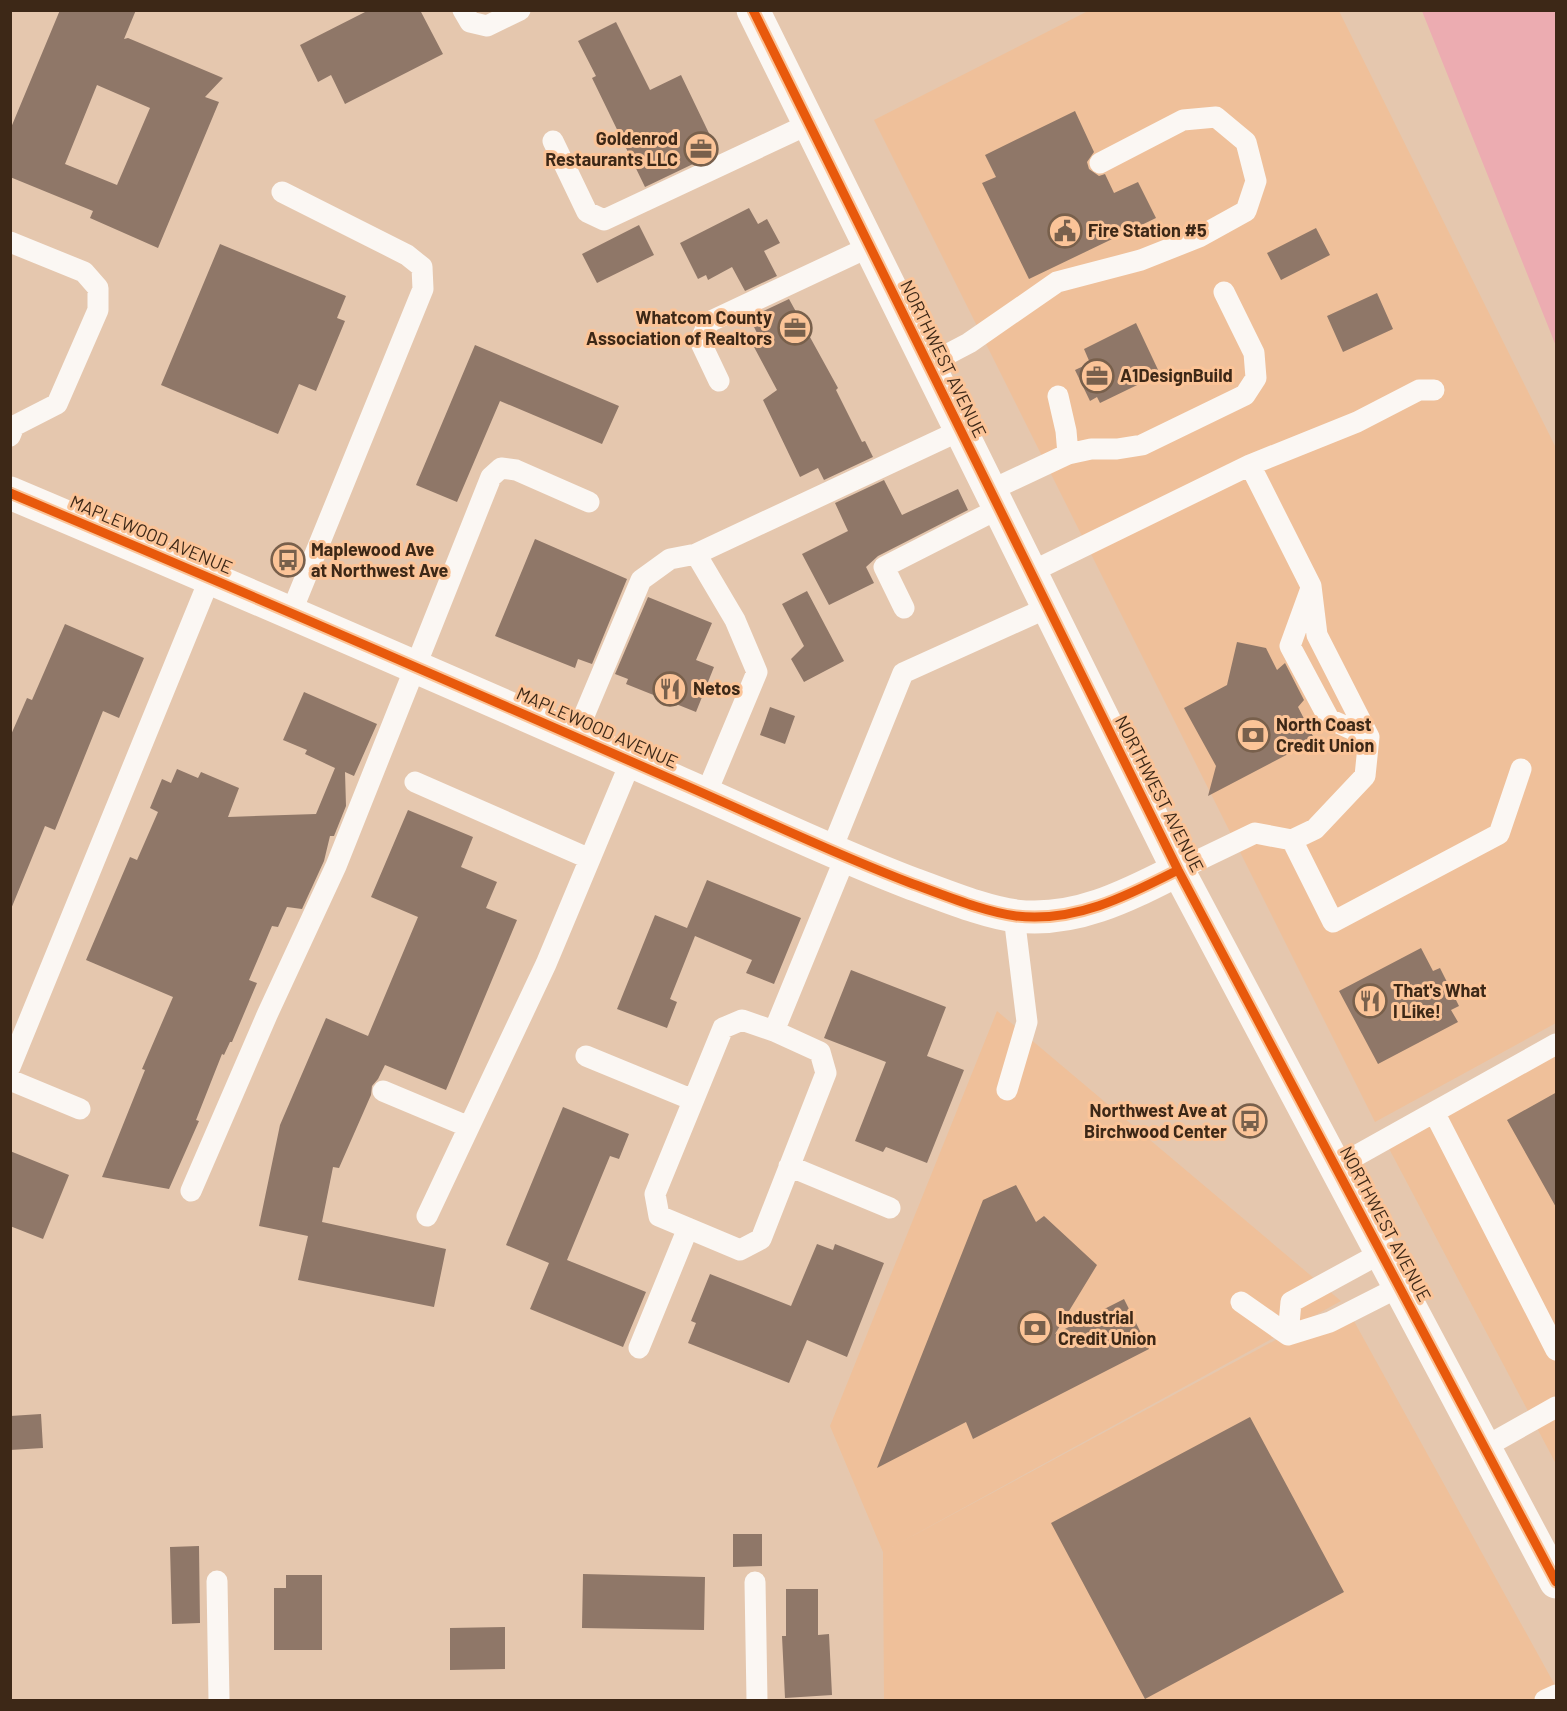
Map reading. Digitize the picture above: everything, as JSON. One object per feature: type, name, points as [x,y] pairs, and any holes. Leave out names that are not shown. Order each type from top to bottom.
[{"type":"main road","name":"NORTHWEST AVENUE","points":[[753,10],[1029,573],[1178,870],[1557,1582]]},
{"type":"main road","name":"MAPLEWOOD AVENUE","points":[[10,493],[417,666],[838,855],[938,893],[1014,915],[1046,917],[1094,909],[1132,894],[1178,870]]},
{"type":"lane","points":[[464,10],[470,22],[487,26],[520,10]]},
{"type":"lane","points":[[927,365],[969,343],[1056,282],[1141,260],[1199,237],[1246,211],[1256,181],[1246,142],[1216,117],[1183,120],[1100,162]]},
{"type":"lane","points":[[553,141],[587,212],[604,220],[809,124]]},
{"type":"lane","points":[[282,192],[407,255],[422,267],[423,289],[291,613]]},
{"type":"lane","points":[[10,242],[84,272],[98,288],[98,310],[57,404],[12,427]]},
{"type":"lane","points":[[719,381],[700,341],[709,322],[869,247]]},
{"type":"lane","points":[[904,608],[884,567],[1068,454],[1092,449],[1117,449],[1142,445],[1245,395],[1256,378],[1254,353],[1224,292]]},
{"type":"lane","points":[[1029,573],[1250,465],[1357,422],[1419,390],[1434,390]]},
{"type":"lane","points":[[1058,396],[1066,430],[1068,454]]},
{"type":"lane","points":[[575,737],[641,580],[670,559],[696,554],[960,430]]},
{"type":"lane","points":[[1178,870],[1255,833],[1292,840],[1315,829],[1365,776],[1369,737],[1317,635],[1311,586],[1250,465]]},
{"type":"lane","points":[[191,1191],[267,1015],[336,866],[491,477],[501,468],[516,470],[589,502]]},
{"type":"lane","points":[[696,554],[735,620],[757,672],[706,794]]},
{"type":"lane","points":[[10,1067],[210,578]]},
{"type":"lane","points":[[1311,586],[1290,646],[1329,719],[1369,737]]},
{"type":"lane","points":[[774,1031],[903,673],[1047,608]]},
{"type":"lane","points":[[427,1216],[546,964],[631,761]]},
{"type":"lane","points":[[1292,840],[1334,922],[1499,834],[1521,769]]},
{"type":"lane","points":[[415,782],[590,859]]},
{"type":"lane","points":[[1007,1090],[1027,1023],[1014,915]]},
{"type":"lane","points":[[742,1020],[774,1031],[820,1052],[826,1073],[761,1239],[740,1250],[659,1216],[655,1194],[723,1028],[742,1020]]},
{"type":"lane","points":[[1336,1167],[1557,1044]]},
{"type":"lane","points":[[586,1056],[693,1100]]},
{"type":"lane","points":[[10,1080],[80,1109]]},
{"type":"lane","points":[[383,1091],[469,1127]]},
{"type":"lane","points":[[1434,1112],[1557,1350]]},
{"type":"lane","points":[[789,1166],[890,1208]]},
{"type":"lane","points":[[639,1348],[688,1228]]},
{"type":"lane","points":[[1288,1335],[1291,1302],[1381,1252]]},
{"type":"lane","points":[[1288,1335],[1330,1322],[1400,1287]]},
{"type":"lane","points":[[1241,1302],[1288,1335]]},
{"type":"lane","points":[[1485,1448],[1557,1407]]},
{"type":"lane","points":[[218,1581],[219,1701]]},
{"type":"lane","points":[[755,1582],[757,1701]]},
{"type":"lane","points":[[1545,1701],[1557,1695]]},
{"type":"shaded area","points":[[1088,11],[1339,11],[1556,448],[1556,1023],[1375,1122],[874,120]]},
{"type":"shaded area","points":[[1422,11],[1556,11],[1556,346]]},
{"type":"shaded area","points":[[997,1011],[1341,1301],[892,1547],[1344,1303],[1556,1687],[1556,1700],[884,1700],[883,1552],[830,1426]]},
{"type":"shaded area","points":[[1556,1050],[1556,1464],[1386,1143]]},
{"type":"building","points":[[60,10],[136,10],[124,39],[128,38],[223,78],[205,97],[219,102],[158,248],[90,218],[93,211],[10,177],[10,130]],"holes":[[[97,85],[150,108],[117,185],[65,164]]]},
{"type":"building","points":[[369,10],[420,10],[443,54],[345,104],[331,75],[318,82],[300,45]]},
{"type":"building","points":[[616,22],[650,90],[681,75],[718,152],[645,187],[592,78],[596,76],[578,41]]},
{"type":"building","points":[[1075,111],[1094,152],[1087,162],[1089,169],[1099,176],[1105,174],[1114,193],[1138,182],[1156,218],[1029,279],[982,183],[996,177],[985,155]]},
{"type":"building","points":[[749,208],[758,224],[767,219],[780,243],[764,251],[777,276],[745,291],[732,267],[708,280],[706,275],[698,279],[680,243]]},
{"type":"building","points":[[639,225],[654,255],[597,283],[582,254]]},
{"type":"building","points":[[1316,228],[1330,255],[1281,280],[1267,253]]},
{"type":"building","points":[[220,244],[346,296],[337,318],[345,321],[316,391],[299,384],[278,434],[161,385]]},
{"type":"building","points":[[1377,293],[1393,329],[1343,352],[1327,316]]},
{"type":"building","points":[[789,299],[838,388],[836,390],[862,442],[865,441],[873,457],[824,480],[818,468],[800,477],[763,400],[777,390],[754,347],[762,343],[752,323],[760,319],[757,314]]},
{"type":"building","points":[[1136,323],[1160,374],[1100,403],[1097,397],[1090,401],[1075,370],[1090,363],[1084,349]]},
{"type":"building","points":[[475,345],[619,406],[602,444],[500,401],[457,502],[416,485]]},
{"type":"building","points":[[884,480],[902,515],[958,489],[968,510],[878,556],[866,567],[874,583],[829,605],[802,554],[848,531],[835,503]]},
{"type":"building","points":[[535,539],[627,579],[592,664],[578,659],[575,668],[495,636]]},
{"type":"building","points":[[807,591],[844,661],[804,682],[791,659],[804,646],[782,604]]},
{"type":"building","points":[[648,597],[712,623],[696,660],[714,667],[696,712],[626,684],[628,679],[615,674]]},
{"type":"building","points":[[65,624],[144,658],[119,718],[103,711],[55,830],[45,826],[11,909],[10,737],[27,698],[32,700]]},
{"type":"building","points":[[1237,642],[1266,648],[1277,670],[1285,663],[1304,700],[1298,707],[1315,740],[1208,796],[1216,766],[1184,708],[1227,685]]},
{"type":"building","points":[[304,692],[377,724],[354,776],[345,772],[346,806],[334,836],[330,836],[324,861],[302,909],[287,907],[278,927],[272,926],[249,980],[257,983],[232,1042],[224,1055],[222,1054],[196,1120],[199,1121],[169,1189],[102,1177],[145,1070],[142,1069],[173,997],[86,960],[130,857],[137,860],[158,812],[150,808],[162,779],[171,783],[177,769],[198,778],[201,772],[239,788],[228,817],[316,814],[335,768],[305,754],[307,750],[283,740]]},
{"type":"building","points":[[770,707],[795,716],[785,744],[760,735]]},
{"type":"building","points":[[408,810],[473,837],[461,867],[497,882],[486,908],[517,920],[446,1090],[385,1065],[372,1086],[371,1095],[339,1168],[333,1167],[322,1222],[446,1249],[434,1307],[298,1280],[308,1236],[259,1226],[280,1125],[326,1018],[368,1036],[418,917],[371,897]]},
{"type":"building","points":[[707,880],[801,918],[774,984],[746,973],[752,960],[695,936],[670,999],[677,1002],[667,1028],[617,1009],[655,915],[687,928]]},
{"type":"building","points":[[1421,948],[1433,971],[1440,968],[1459,1006],[1451,1010],[1458,1022],[1378,1064],[1339,991]]},
{"type":"building","points":[[851,970],[946,1007],[927,1056],[964,1070],[927,1163],[886,1147],[883,1152],[855,1141],[886,1062],[824,1038]]},
{"type":"building","points":[[1557,1092],[1557,1209],[1507,1120]]},
{"type":"building","points":[[563,1107],[629,1134],[619,1159],[610,1156],[567,1260],[646,1292],[623,1347],[530,1309],[549,1263],[506,1245]]},
{"type":"building","points":[[10,1151],[69,1175],[43,1239],[10,1226]]},
{"type":"building","name":"Industrial Credit Union","points":[[1016,1185],[1036,1222],[1044,1216],[1097,1265],[1055,1334],[1124,1299],[1149,1349],[973,1439],[966,1422],[877,1468],[983,1200]]},
{"type":"building","points":[[817,1244],[833,1250],[835,1244],[884,1263],[847,1357],[807,1340],[789,1383],[688,1343],[696,1323],[691,1321],[710,1274],[791,1306]]},
{"type":"building","points":[[41,1414],[43,1448],[10,1450],[10,1416]]},
{"type":"building","points":[[1250,1417],[1344,1592],[1145,1699],[1051,1523]]},
{"type":"building","points":[[733,1534],[762,1534],[762,1566],[733,1567]]},
{"type":"building","points":[[199,1546],[200,1623],[172,1624],[170,1547]]},
{"type":"building","points":[[583,1574],[705,1577],[704,1630],[582,1628]]},
{"type":"building","points":[[286,1575],[322,1575],[322,1650],[274,1650],[274,1588],[286,1588]]},
{"type":"building","points":[[786,1589],[818,1589],[818,1635],[829,1634],[832,1695],[785,1698],[782,1636],[786,1636]]},
{"type":"building","points":[[505,1627],[505,1669],[450,1670],[450,1628]]},
{"type":"cycle path","points":[[753,10],[1178,870],[1556,1582]]},
{"type":"cycle path","points":[[10,493],[430,673],[854,860],[978,907],[1016,916],[1059,915],[1120,898],[1178,870]]},
{"type":"place","name":"Goldenrod Restaurants LLC","points":[[701,149]]},
{"type":"place","name":"Fire Station #5","points":[[1065,231]]},
{"type":"place","name":"Whatcom County Association of Realtors","points":[[795,328]]},
{"type":"place","name":"A1DesignBuild","points":[[1097,376]]},
{"type":"place","name":"Maplewood Ave at Northwest Ave","points":[[288,560]]},
{"type":"place","name":"Netos","points":[[670,689]]},
{"type":"place","name":"North Coast Credit Union","points":[[1253,735]]},
{"type":"place","name":"That's What I Like!","points":[[1370,1001]]},
{"type":"place","name":"Northwest Ave at Birchwood Center","points":[[1250,1121]]},
{"type":"place","name":"Industrial Credit Union","points":[[1035,1328]]}]
